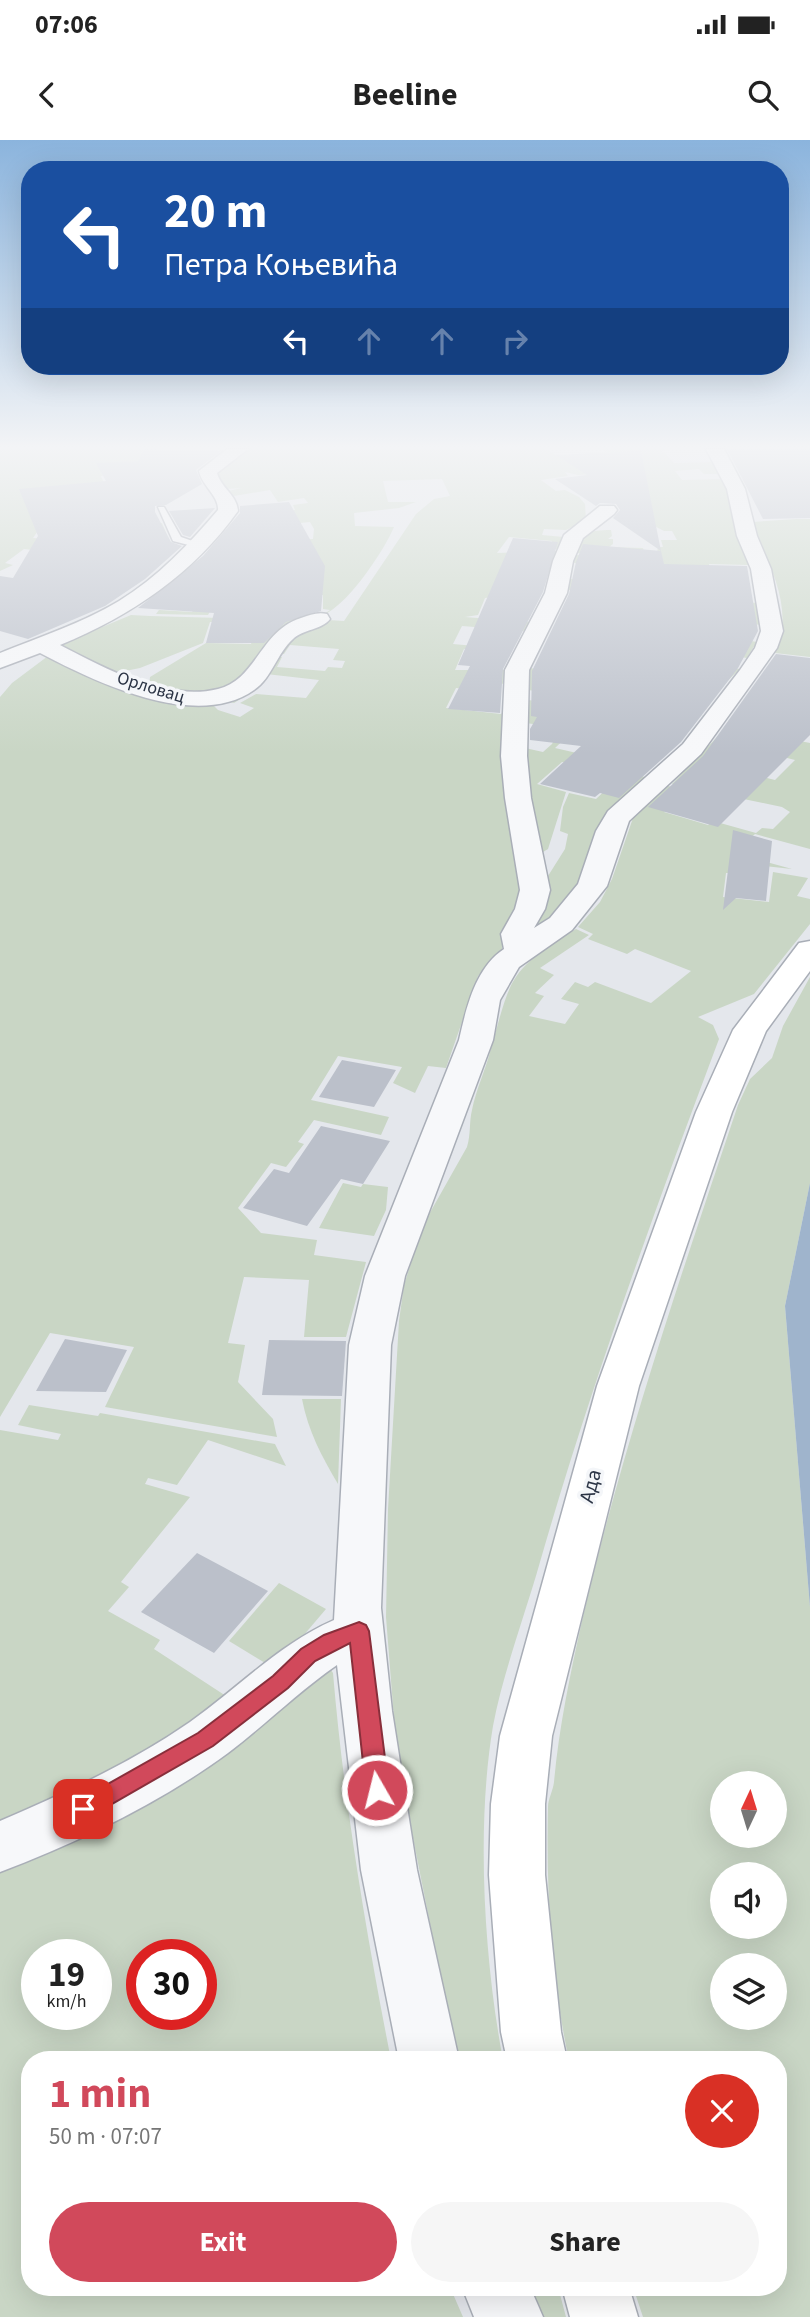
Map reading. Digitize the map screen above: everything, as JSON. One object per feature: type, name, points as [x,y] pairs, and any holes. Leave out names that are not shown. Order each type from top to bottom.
[{"type":"street","points":[[0,661],[118,610],[195,551]]},
{"type":"street","points":[[523,949],[516,944],[514,937],[530,909],[535,890],[518,798],[514,756],[517,670],[556,593],[567,551]]},
{"type":"street","points":[[427,2051],[389,1870],[366,1710],[359,1631],[359,1547],[370,1346],[385,1276],[476,1040],[484,1000],[507,961],[561,924],[578,905],[592,886],[610,831],[618,817],[692,749],[766,648],[773,621],[752,551]]},
{"type":"street","name":"Орловац","points":[[41,644],[146,688],[193,700],[211,700],[225,697],[247,684],[282,636],[319,619]]},
{"type":"street","name":"Ада","points":[[535,2051],[531,2032],[517,1875],[518,1804],[526,1737],[542,1671],[618,1386],[709,1124],[750,1030],[810,950]]},
{"type":"street","points":[[0,1847],[59,1822],[156,1769],[251,1706],[308,1655],[331,1641],[359,1631]]},
{"type":"street","points":[[499,2296],[509,2317]]},
{"type":"street","points":[[598,2296],[604,2317]]},
{"type":"green space","points":[[0,551],[22,551],[5,563],[13,565],[0,571]]},
{"type":"green space","points":[[39,551],[84,551],[70,554]]},
{"type":"green space","points":[[267,551],[382,551],[342,602],[331,611],[321,616],[330,610],[323,609],[323,595],[279,595],[212,608],[208,615],[156,614],[159,610],[192,612],[208,591]]},
{"type":"green space","points":[[391,551],[499,551],[497,553],[558,551],[556,555],[525,554],[493,597],[485,598],[478,615],[465,617],[529,622],[525,631],[462,626],[453,644],[486,647],[485,650],[464,649],[455,670],[507,670],[507,684],[487,683],[485,691],[456,688],[446,708],[501,714],[506,710],[524,888],[502,941],[502,950],[478,976],[446,1068],[428,1066],[415,1093],[393,1083],[402,1067],[338,1056],[311,1100],[389,1117],[381,1135],[314,1120],[298,1142],[304,1144],[286,1167],[271,1163],[238,1208],[261,1233],[317,1240],[314,1255],[366,1262],[346,1337],[304,1337],[309,1280],[244,1277],[228,1343],[245,1345],[238,1382],[273,1419],[277,1437],[105,1407],[134,1347],[50,1333],[0,1417],[0,697],[12,683],[48,656],[185,702],[214,706],[218,710],[240,717],[254,708],[240,703],[256,694],[306,698],[319,680],[266,674],[253,691],[234,703],[227,701],[275,656],[282,657],[277,667],[325,671],[328,667],[342,668],[345,661],[333,660],[339,649],[290,645],[284,654],[277,654],[292,634],[328,620],[344,621]]},
{"type":"green space","points":[[574,551],[657,553],[657,551],[743,551],[749,565],[709,564],[716,601],[758,603],[761,625],[715,619],[704,633],[757,642],[747,658],[721,654],[663,657],[740,669],[721,687],[659,706],[705,716],[528,690],[529,668],[552,671],[595,591],[566,590],[568,579],[628,580],[572,562],[574,555],[652,556],[573,553]]},
{"type":"green space","points":[[764,551],[810,551],[810,657],[775,653],[783,620],[778,587]]},
{"type":"green space","points":[[131,615],[259,619],[258,622],[210,622],[203,643],[140,668],[120,672],[105,669],[59,645]]},
{"type":"green space","points":[[286,618],[306,619],[246,678],[203,696],[149,686],[150,677],[206,643],[251,644],[256,625],[283,625]]},
{"type":"green space","points":[[527,700],[549,702],[574,730],[555,748],[590,756],[579,766],[562,762],[537,784],[566,792],[548,849],[543,852],[530,799],[525,748],[543,752],[552,744],[561,728],[526,723]]},
{"type":"green space","points":[[721,733],[718,766],[775,780],[795,760],[744,747],[780,737],[810,743],[810,849],[755,834],[733,853],[792,869],[735,863],[733,873],[726,873],[723,897],[769,902],[773,872],[808,878],[797,896],[810,899],[810,924],[754,994],[698,1017],[713,1025],[719,1039],[602,1364],[508,1665],[493,1726],[485,1807],[485,1893],[491,1979],[501,2051],[455,2051],[397,1757],[386,1617],[388,1509],[399,1321],[404,1285],[423,1225],[467,1147],[474,1103],[508,991],[524,967],[576,929],[589,935],[540,968],[554,975],[535,993],[544,996],[529,1016],[565,1024],[579,1004],[561,999],[575,982],[588,987],[595,982],[651,1003],[691,971],[635,949],[627,954],[588,939],[593,934],[578,927],[600,902],[612,879],[633,818],[668,786],[689,791],[664,812],[708,825],[713,821],[756,833],[762,828],[773,829],[790,812],[782,807],[672,784]]},
{"type":"green space","points":[[625,772],[645,777],[603,818],[580,881],[551,916],[533,928],[546,897],[548,876],[565,849],[568,834],[560,831],[563,807],[569,793],[596,799]]},
{"type":"green space","points":[[810,977],[810,1183],[785,1306],[810,1607],[810,2317],[643,2317],[636,2296],[787,2296],[787,2051],[567,2051],[551,1934],[548,1870],[548,1804],[565,1701],[598,1555],[634,1425],[674,1297],[738,1105],[750,1079],[772,1058],[783,1026]]},
{"type":"green space","points":[[343,1183],[361,1187],[363,1184],[388,1187],[386,1210],[374,1236],[319,1228]]},
{"type":"green space","points":[[302,1399],[341,1399],[338,1484],[316,1443]]},
{"type":"green space","points":[[29,1405],[98,1416],[100,1413],[275,1444],[286,1466],[208,1440],[177,1485],[148,1478],[145,1484],[190,1497],[121,1582],[129,1587],[108,1611],[160,1640],[154,1649],[226,1696],[226,1705],[0,1833],[0,1430],[58,1440],[61,1434],[18,1425]]},
{"type":"green space","points":[[279,1583],[326,1609],[275,1669],[229,1641]]},
{"type":"green space","points":[[328,1666],[333,1673],[357,1867],[389,2051],[21,2051],[21,2296],[454,2296],[463,2317],[0,2317],[0,1857]]},
{"type":"green space","points":[[533,2296],[560,2296],[566,2317],[543,2317]]},
{"type":"water","points":[[810,1183],[810,1607],[785,1306]]},
{"type":"building","points":[[29,551],[177,551],[145,579],[105,606],[28,639],[0,631],[0,576],[13,578]]},
{"type":"building","points":[[208,551],[316,551],[325,566],[321,611],[286,622],[264,643],[206,643],[214,613],[138,608]]},
{"type":"building","points":[[508,551],[555,551],[543,592],[503,669],[500,713],[448,709],[470,666],[458,665]]},
{"type":"building","points":[[580,551],[656,551],[661,551],[664,564],[747,566],[758,631],[738,668],[681,742],[619,798],[600,793],[595,797],[540,784],[581,746],[530,740],[530,729],[537,717],[531,716],[532,671],[569,594]]},
{"type":"building","points":[[776,654],[810,658],[810,735],[718,827],[648,807],[703,756]]},
{"type":"building","points":[[733,830],[772,841],[766,901],[736,898],[723,910]]},
{"type":"building","points":[[342,1060],[396,1070],[374,1107],[319,1097]]},
{"type":"building","points":[[321,1126],[390,1141],[363,1184],[341,1179],[307,1226],[243,1208],[274,1169],[289,1173]]},
{"type":"building","points":[[65,1339],[127,1350],[106,1392],[36,1391]]},
{"type":"building","points":[[269,1340],[346,1341],[342,1396],[262,1395]]},
{"type":"building","points":[[197,1553],[268,1591],[214,1653],[141,1612]]},
{"type":"route","points":[[83,1809],[206,1740],[281,1682],[308,1655],[331,1641],[359,1631],[377,1790]]}]
